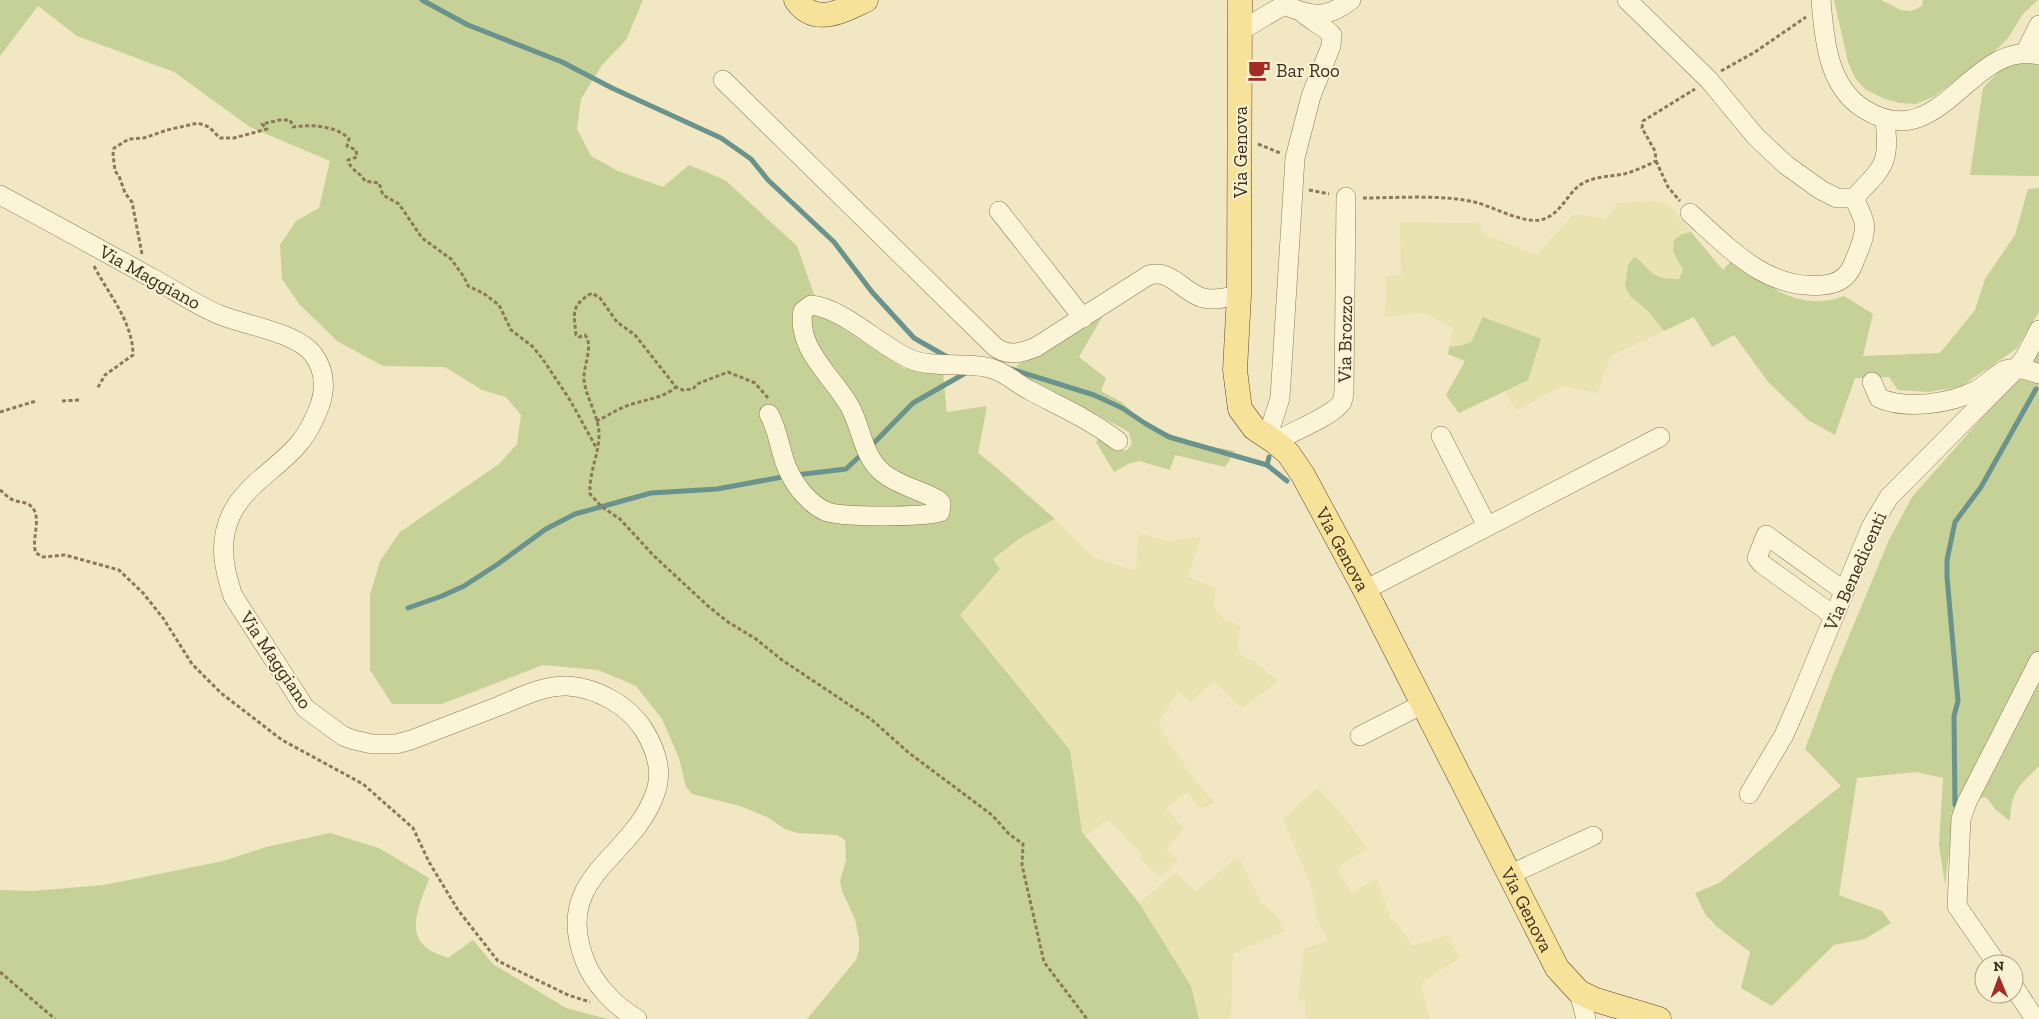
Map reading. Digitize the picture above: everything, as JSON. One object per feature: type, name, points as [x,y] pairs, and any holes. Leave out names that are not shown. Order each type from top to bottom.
[{"type":"main road","points":[[796,0],[804,10],[828,15],[866,0]]},
{"type":"main road","name":"Via Genova","points":[[1240,0],[1239,295],[1235,370],[1240,409],[1247,420],[1288,453],[1303,475],[1365,590],[1557,968],[1579,992],[1611,1006],[1659,1019]]},
{"type":"street","points":[[1304,14],[1322,15],[1334,12],[1352,0]]},
{"type":"street","points":[[1627,0],[1709,80],[1756,137],[1786,165],[1821,190],[1837,198],[1854,198],[1881,170],[1888,144],[1885,120]]},
{"type":"street","points":[[1240,31],[1284,3],[1326,28],[1332,35],[1331,46],[1311,96],[1295,158],[1280,398],[1272,423],[1270,439]]},
{"type":"street","points":[[1821,3],[1827,50],[1835,76],[1844,92],[1855,104],[1885,120],[1904,121],[1921,118],[1939,108],[1993,64],[2009,55],[2032,54],[2039,25]]},
{"type":"street","points":[[723,80],[994,346],[999,363],[1028,390],[1068,408],[1100,427],[1118,441]]},
{"type":"street","name":"Via Maggiano","points":[[0,195],[219,315],[289,338],[312,353],[320,366],[323,379],[323,397],[312,426],[300,442],[241,499],[227,525],[223,548],[226,576],[233,596],[305,708],[342,736],[372,744],[396,744],[411,740],[542,689],[567,686],[584,689],[606,697],[625,708],[639,722],[658,760],[659,775],[657,788],[650,808],[637,828],[590,880],[582,894],[576,922],[580,946],[587,967],[603,991],[624,1012],[636,1019]]},
{"type":"street","name":"Via Brozzo","points":[[1270,439],[1329,414],[1342,401],[1344,390],[1346,197]]},
{"type":"street","points":[[1690,213],[1749,264],[1776,280],[1812,286],[1825,285],[1836,282],[1849,274],[1863,236],[1864,223],[1854,198]]},
{"type":"street","points":[[999,211],[1084,318]]},
{"type":"street","points":[[769,414],[775,425],[788,471],[806,496],[825,511],[844,515],[937,513],[941,509],[942,503],[883,474],[875,466],[864,448],[857,421],[848,405],[821,368],[810,348],[802,327],[803,311],[811,305],[827,307],[899,354],[913,360],[999,363],[1036,347],[1149,275],[1156,273],[1166,275],[1203,298],[1220,299],[1239,295]]},
{"type":"street","name":"Via Benedicenti","points":[[1749,794],[1784,735],[1870,527],[1889,497],[2015,370],[2025,357],[2039,330]]},
{"type":"street","points":[[1872,382],[1879,398],[1891,404],[1928,403],[1955,400],[1992,381],[2006,370],[2027,368],[2039,374]]},
{"type":"street","points":[[1440,436],[1487,526]]},
{"type":"street","points":[[1365,590],[1660,437]]},
{"type":"street","points":[[1833,615],[1762,564],[1757,558],[1766,535],[1844,591]]},
{"type":"street","points":[[1990,954],[1957,906],[1961,819],[1967,802],[2039,662]]},
{"type":"street","points":[[1360,736],[1423,704]]},
{"type":"street","points":[[1509,875],[1593,836]]},
{"type":"street","points":[[1579,992],[1586,1019]]},
{"type":"street","points":[[2024,1003],[2035,1019]]},
{"type":"path","points":[[1716,74],[1788,31],[1821,3]]},
{"type":"path","points":[[1690,213],[1668,187],[1656,161],[1655,151],[1642,128],[1643,121],[1689,91],[1702,85]]},
{"type":"path","points":[[142,253],[132,202],[125,193],[119,176],[115,172],[114,148],[129,139],[144,138],[167,130],[198,123],[209,127],[220,138],[234,138],[267,129],[262,124],[280,120],[290,120],[294,128],[324,128],[344,133],[349,139],[347,146],[356,150],[357,157],[348,160],[350,168],[362,175],[366,181],[379,183],[383,195],[399,204],[422,238],[451,259],[464,276],[468,286],[483,293],[499,305],[511,330],[532,346],[542,358],[570,400],[597,450]]},
{"type":"path","points":[[1240,136],[1295,158]]},
{"type":"path","points":[[1294,185],[1314,192],[1346,197],[1446,199],[1475,202],[1522,218],[1541,220],[1560,208],[1572,192],[1586,182],[1595,178],[1625,174],[1656,161]]},
{"type":"path","points":[[96,269],[129,327],[133,356],[106,375],[97,389]]},
{"type":"path","points":[[769,414],[771,405],[769,399],[755,383],[732,374],[723,374],[697,384],[689,390],[676,387],[636,334],[617,322],[600,298],[592,293],[576,306],[573,316],[576,335],[579,337],[585,335],[588,338],[589,344],[584,380],[599,435],[589,479],[590,494],[602,507],[620,519],[685,586],[728,622],[872,720],[909,753],[992,815],[1008,834],[1023,844],[1022,865],[1044,962],[1087,1019]]},
{"type":"path","points":[[596,421],[623,407],[658,396],[676,387]]},
{"type":"path","points":[[62,401],[79,400]]},
{"type":"path","points":[[0,412],[36,401]]},
{"type":"path","points":[[0,490],[13,500],[28,504],[36,514],[37,527],[34,545],[36,553],[43,557],[65,555],[119,570],[143,593],[163,618],[192,664],[220,693],[282,740],[363,784],[413,828],[429,862],[458,910],[498,961],[568,996],[592,1002]]},
{"type":"path","points":[[0,972],[55,1019]]},
{"type":"shaded area","points":[[1648,201],[1668,204],[1691,232],[1682,234],[1673,251],[1683,270],[1679,279],[1668,279],[1657,277],[1643,261],[1628,265],[1625,286],[1664,331],[1611,356],[1597,393],[1562,386],[1517,410],[1504,391],[1528,380],[1471,342],[1449,347],[1453,329],[1426,313],[1385,317],[1386,276],[1401,275],[1400,222],[1480,223],[1482,233],[1536,255],[1574,214],[1606,219],[1617,203]]},
{"type":"shaded area","points":[[1055,519],[1093,557],[1136,571],[1138,533],[1167,541],[1201,537],[1188,577],[1216,588],[1214,603],[1216,611],[1224,619],[1240,626],[1238,651],[1244,658],[1253,660],[1278,681],[1242,709],[1214,681],[1191,702],[1178,691],[1159,721],[1162,731],[1193,778],[1214,802],[1201,809],[1187,792],[1166,808],[1184,829],[1166,849],[1178,861],[1160,877],[1139,858],[1141,854],[1108,819],[1085,836],[959,615],[1000,569],[992,559],[1020,538]]},
{"type":"shaded area","points":[[1318,787],[1355,831],[1367,849],[1337,868],[1351,893],[1377,879],[1390,918],[1397,924],[1413,946],[1447,935],[1460,958],[1420,984],[1430,1019],[1305,1019],[1305,1000],[1298,1001],[1304,949],[1328,940],[1318,922],[1311,886],[1283,819]]},
{"type":"shaded area","points":[[1238,857],[1262,904],[1276,915],[1285,931],[1233,954],[1231,1019],[1199,1019],[1191,986],[1139,903],[1175,873],[1196,891]]},
{"type":"green space","points":[[0,0],[643,0],[626,40],[602,65],[581,99],[577,129],[591,156],[618,171],[663,187],[689,165],[725,180],[797,246],[815,297],[801,300],[793,310],[793,327],[798,345],[833,371],[810,332],[809,317],[815,313],[828,319],[903,368],[943,373],[947,412],[987,406],[978,453],[1055,519],[1020,538],[993,559],[1000,569],[960,615],[1070,750],[1082,832],[1139,903],[1191,986],[1199,1019],[807,1019],[856,960],[859,950],[855,919],[842,891],[840,881],[846,860],[845,840],[837,835],[797,833],[785,829],[767,817],[740,806],[692,794],[686,787],[679,758],[662,719],[636,686],[598,670],[543,665],[442,704],[392,704],[370,670],[370,595],[380,561],[400,532],[499,464],[517,444],[521,415],[506,397],[482,390],[445,367],[383,366],[337,341],[299,304],[282,279],[280,245],[296,221],[319,208],[330,161],[250,127],[174,72],[77,36],[38,6],[0,56]]},
{"type":"green space","points":[[1834,0],[1881,0],[1901,10],[1911,11],[1922,6],[1923,0],[2038,0],[2023,14],[2008,38],[1989,57],[1933,97],[1916,104],[1900,103],[1885,99],[1866,90],[1855,78],[1848,62]]},
{"type":"green space","points":[[2017,63],[2039,66],[2039,176],[1970,175],[1983,88],[2004,66]]},
{"type":"green space","points":[[2039,188],[2039,312],[2016,349],[1960,387],[1928,392],[1898,390],[1889,377],[1855,378],[1835,435],[1808,420],[1769,383],[1734,335],[1712,347],[1694,317],[1664,331],[1647,310],[1630,296],[1625,286],[1628,265],[1634,257],[1659,277],[1679,279],[1683,270],[1673,251],[1674,240],[1682,234],[1691,232],[1723,270],[1731,261],[1757,279],[1784,294],[1798,299],[1813,301],[1844,296],[1873,314],[1863,356],[1940,353],[1975,310],[1985,279],[2015,235],[2028,189]]},
{"type":"green space","points":[[1106,310],[1079,357],[1106,378],[1101,391],[1121,402],[1148,425],[1193,443],[1235,451],[1225,467],[1175,455],[1170,470],[1139,461],[1128,464],[1114,472],[1096,442],[1098,439],[1116,451],[1127,450],[1132,444],[1129,432],[1016,372],[1017,365]]},
{"type":"green space","points":[[1483,317],[1541,339],[1528,380],[1459,413],[1446,395],[1465,361],[1448,354],[1449,347],[1471,342]]},
{"type":"green space","points":[[2039,346],[2039,651],[1954,813],[1945,885],[1939,845],[1943,778],[1916,772],[1857,778],[1839,895],[1882,911],[1891,923],[1865,939],[1834,945],[1772,1006],[1741,988],[1750,952],[1717,927],[1705,914],[1695,893],[1719,883],[1841,786],[1805,749],[1834,672],[1889,540],[1912,497],[2032,361]]},
{"type":"green space","points":[[2039,679],[2039,766],[2017,790],[2012,803],[2010,821],[1996,810],[1986,797],[1977,799]]},
{"type":"green space","points":[[330,833],[379,848],[429,878],[417,914],[416,924],[420,941],[429,950],[448,958],[473,940],[493,964],[566,1008],[608,1019],[0,1019],[0,890],[32,891],[104,885],[223,861],[266,847]]},
{"type":"waterway","points":[[422,0],[468,25],[562,62],[612,88],[721,138],[751,159],[768,180],[834,242],[872,292],[914,338],[949,358]]},
{"type":"waterway","points":[[1011,369],[1094,395],[1122,408],[1169,437],[1267,465],[1287,481]]},
{"type":"waterway","points":[[870,447],[913,403],[969,371]]},
{"type":"waterway","points":[[1955,805],[1954,716],[1958,701],[1947,560],[1955,522],[1981,487],[2036,389]]},
{"type":"waterway","points":[[796,475],[846,469],[863,453]]},
{"type":"waterway","points":[[1267,465],[1269,457]]},
{"type":"waterway","points":[[408,608],[464,586],[546,529],[575,514],[651,493],[717,489],[788,476]]},
{"type":"place","name":"Bar Roo","points":[[1259,70]]}]
